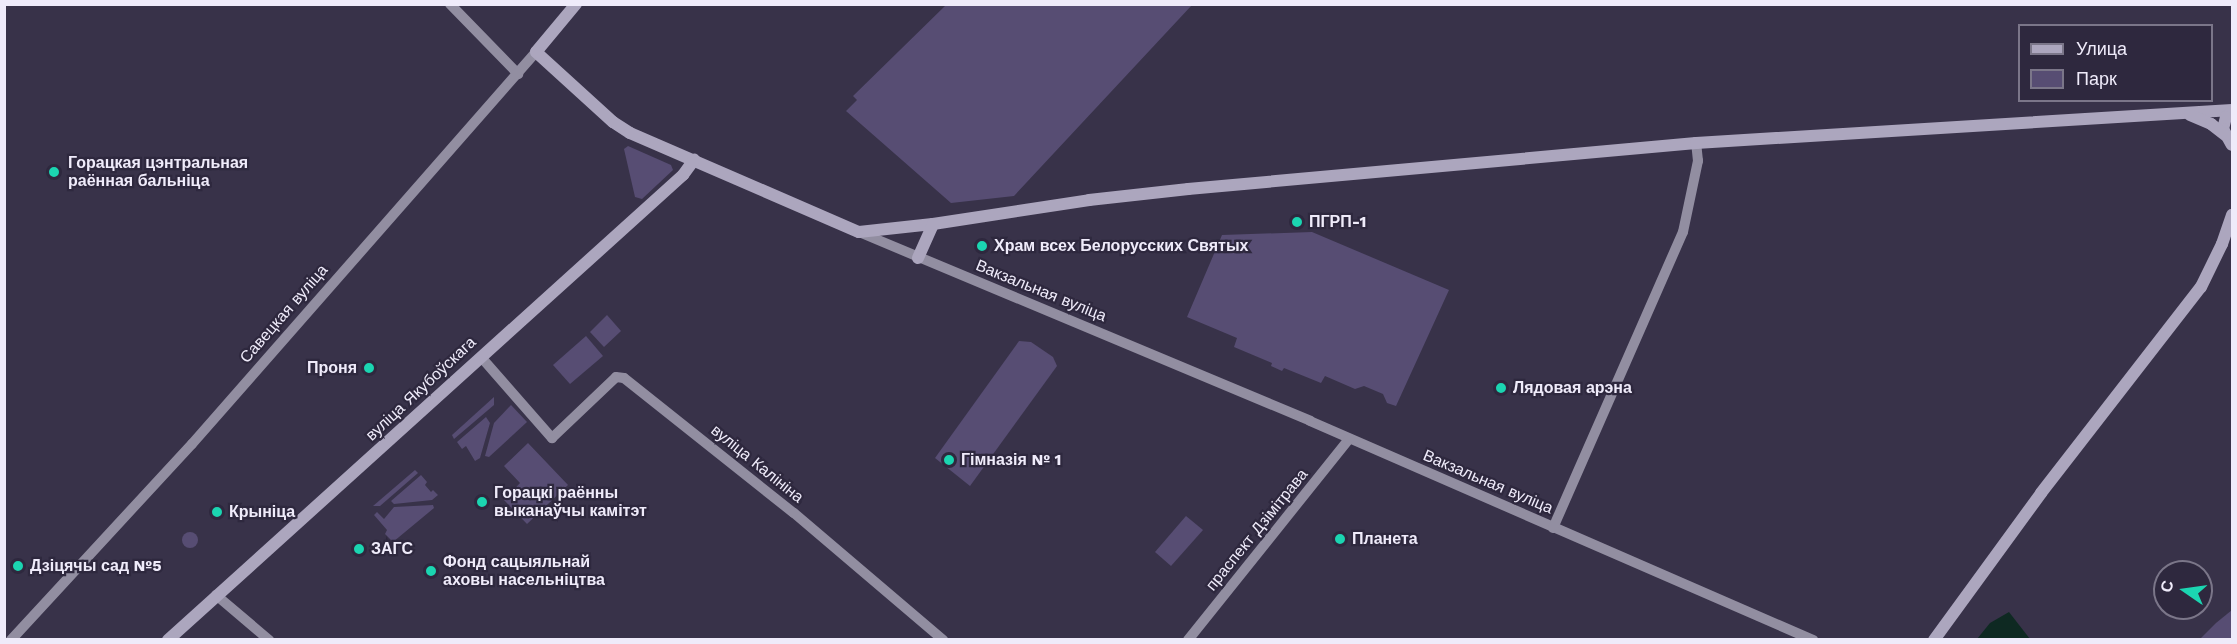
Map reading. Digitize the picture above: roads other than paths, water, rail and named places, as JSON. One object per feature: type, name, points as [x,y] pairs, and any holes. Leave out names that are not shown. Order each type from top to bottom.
[{"type":"main road","points":[[450,4],[518,74]]},
{"type":"main road","name":"Савецкая вуліца","points":[[11,639],[192,444],[518,74],[576,4]]},
{"type":"main road","name":"Вакзальная вуліца","points":[[536,52],[613,122],[630,133],[1813,639]]},
{"type":"main road","points":[[858,232],[933,224],[1089,200],[1188,189],[1696,143],[2232,110]]},
{"type":"main road","points":[[2230,143],[2224,123],[2232,110]]},
{"type":"main road","points":[[2183,113],[2211,124],[2230,143]]},
{"type":"main road","name":"Вакзальная вуліца","points":[[1553,528],[1683,232],[1698,161],[1696,143]]},
{"type":"main road","name":"вуліца Якубоўскага","points":[[168,639],[344,483],[683,175],[694,160]]},
{"type":"main road","points":[[1934,639],[2041,493],[2201,287],[2222,244],[2232,215]]},
{"type":"main road","points":[[918,258],[933,224]]},
{"type":"main road","name":"вуліца Калініна","points":[[481,357],[552,438],[616,377],[624,378],[794,513],[943,639]]},
{"type":"main road","name":"праспект Дзімітрава","points":[[1188,639],[1349,439]]},
{"type":"main road","points":[[216,595],[269,639]]},
{"type":"place","name":"Горацкая цэнтральная раённая бальніца","points":[[54,172]]},
{"type":"place","name":"ПГРП-1","points":[[1297,222]]},
{"type":"place","name":"Храм всех Белорусских Святых","points":[[982,246]]},
{"type":"place","name":"Проня","points":[[369,368]]},
{"type":"place","name":"Лядовая арэна","points":[[1501,388]]},
{"type":"place","name":"Гімназія № 1","points":[[949,460]]},
{"type":"place","name":"Горацкі раённы выканаўчы камітэт","points":[[482,502]]},
{"type":"place","name":"Крыніца","points":[[217,512]]},
{"type":"place","name":"Планета","points":[[1340,539]]},
{"type":"place","name":"ЗАГС","points":[[359,549]]},
{"type":"place","name":"Дзіцячы сад №5","points":[[18,566]]},
{"type":"place","name":"Фонд сацыяльнай аховы насельніцтва","points":[[431,571]]}]
